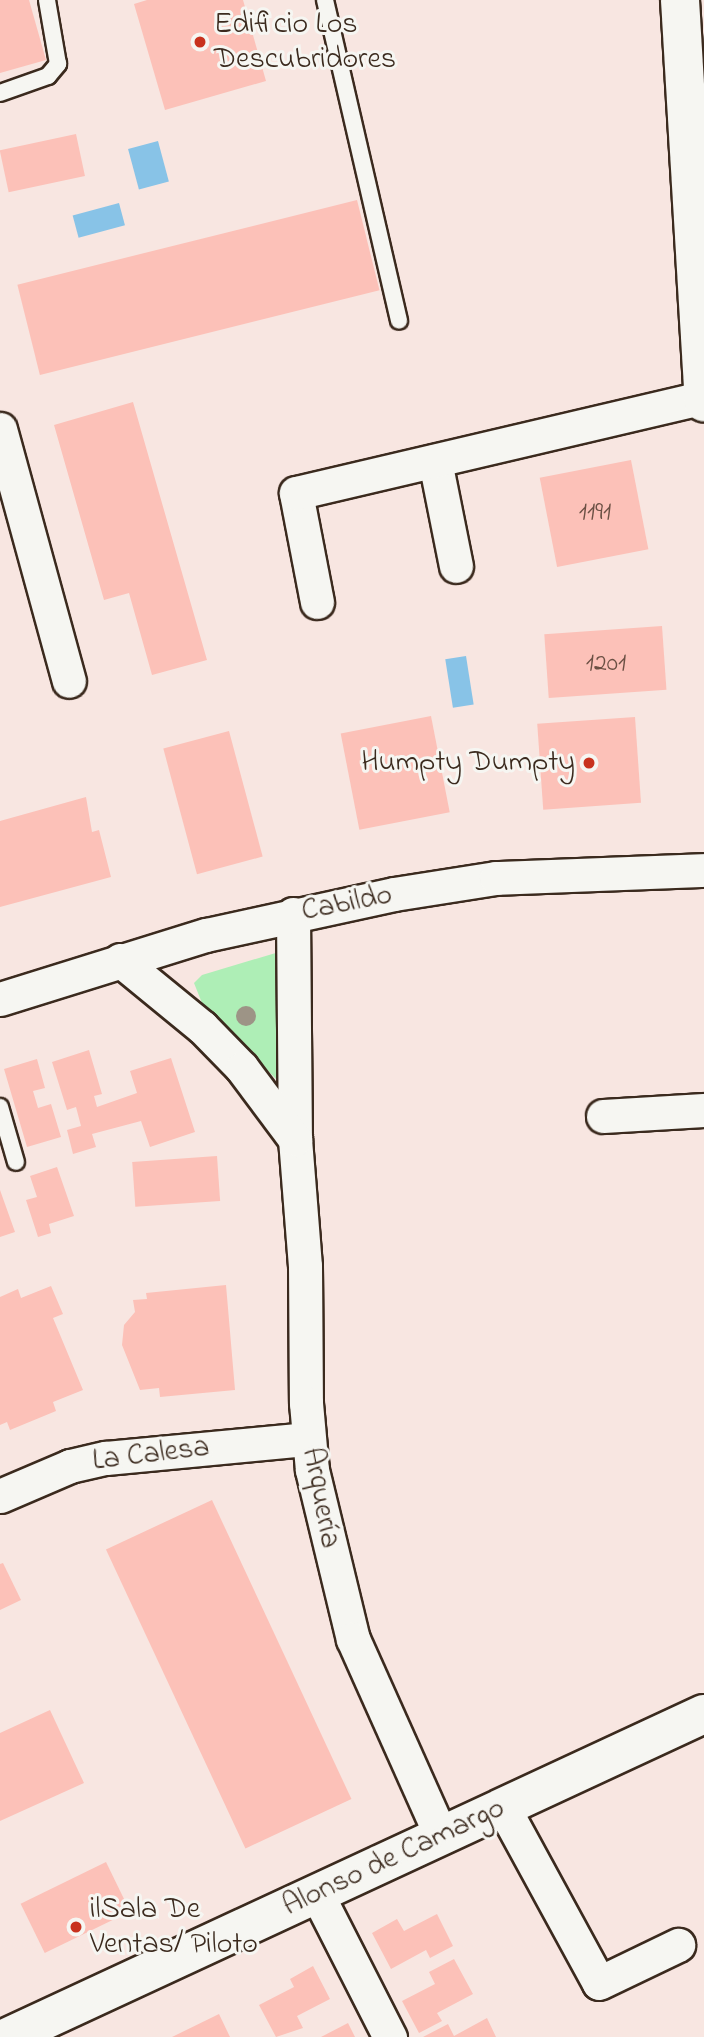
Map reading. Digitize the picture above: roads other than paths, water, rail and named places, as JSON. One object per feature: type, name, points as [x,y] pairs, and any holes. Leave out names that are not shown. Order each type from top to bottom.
[{"type":"street","points":[[680,0],[695,87],[704,402]]},
{"type":"street","points":[[317,602],[296,493],[704,397]]},
{"type":"street","points":[[0,429],[69,681]]},
{"type":"street","points":[[435,461],[456,566]]},
{"type":"street","name":"Cabildo","points":[[0,999],[120,960],[293,914],[496,878],[704,870]]},
{"type":"street","name":"Arquería","points":[[293,914],[295,1139],[305,1266],[308,1439],[322,1523],[353,1639],[441,1836]]},
{"type":"street","points":[[120,960],[210,1035],[242,1068],[295,1139]]},
{"type":"street","points":[[603,1116],[704,1110]]},
{"type":"street","name":"La Calesa","points":[[0,1496],[71,1466],[106,1458],[308,1439]]},
{"type":"street","name":"Alonso de Camargo","points":[[8,2037],[704,1714]]},
{"type":"street","points":[[503,1807],[599,1983],[678,1945]]},
{"type":"street","points":[[317,1894],[390,2037]]},
{"type":"lane","points":[[0,93],[48,76],[58,64],[47,0]]},
{"type":"lane","points":[[325,0],[399,321]]},
{"type":"lane","points":[[0,1107],[16,1162]]},
{"type":"water","points":[[158,141],[169,182],[139,190],[128,149]]},
{"type":"water","points":[[119,203],[125,225],[79,238],[73,215]]},
{"type":"water","points":[[466,656],[474,704],[453,708],[445,659]]},
{"type":"place","name":"Edificio Los Descubridores","points":[[200,42]]},
{"type":"place","name":"Humpty Dumpty","points":[[589,763]]},
{"type":"place","name":"ilSala De Ventas/ Piloto","points":[[76,1927]]}]
